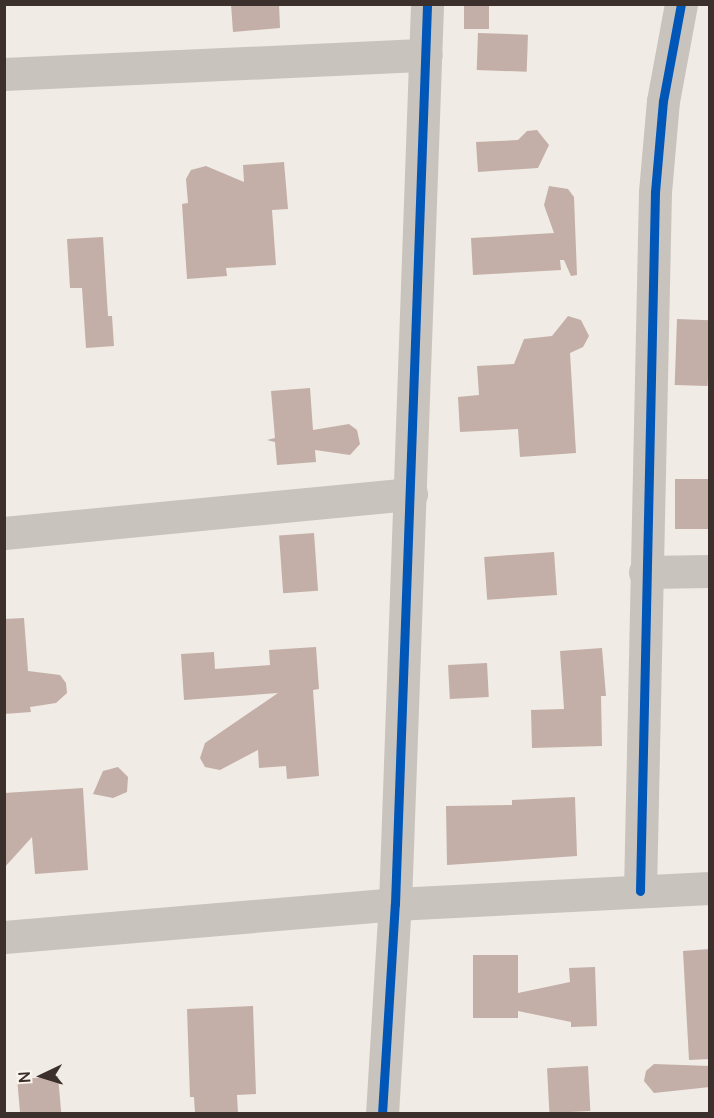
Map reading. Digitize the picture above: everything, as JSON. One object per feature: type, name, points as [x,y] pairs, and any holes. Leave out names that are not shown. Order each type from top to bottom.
[{"type":"street","points":[[382,1113],[395,904],[427,4]]},
{"type":"street","points":[[640,891],[645,572],[655,192],[663,101],[681,4]]},
{"type":"street","points":[[4,74],[426,55]]},
{"type":"street","points":[[4,533],[411,494]]},
{"type":"street","points":[[645,572],[710,571]]},
{"type":"street","points":[[4,937],[395,904],[710,888]]},
{"type":"building","points":[[231,4],[279,4],[280,28],[233,32]]},
{"type":"building","points":[[464,4],[489,4],[489,29],[464,29]]},
{"type":"building","points":[[478,33],[528,35],[527,72],[477,70]]},
{"type":"building","points":[[537,130],[549,145],[538,168],[478,172],[476,142],[518,140],[527,131]]},
{"type":"building","points":[[284,162],[288,209],[272,210],[276,265],[226,268],[227,276],[187,279],[182,204],[188,203],[186,179],[191,170],[206,166],[244,182],[243,165]]},
{"type":"building","points":[[549,186],[568,189],[574,197],[577,275],[571,276],[564,260],[560,260],[561,270],[473,275],[471,238],[554,233],[544,205]]},
{"type":"building","points":[[103,237],[108,316],[112,316],[114,346],[86,348],[82,288],[70,288],[67,239]]},
{"type":"building","points":[[568,316],[581,320],[589,336],[583,347],[570,353],[576,453],[520,457],[518,429],[460,432],[458,397],[479,395],[477,366],[514,364],[524,339],[552,336]]},
{"type":"building","points":[[677,319],[710,320],[708,386],[675,385]]},
{"type":"building","points":[[310,388],[313,430],[349,424],[357,430],[360,444],[350,455],[315,450],[316,462],[277,465],[275,442],[267,440],[275,438],[271,391]]},
{"type":"building","points":[[675,479],[710,479],[710,529],[675,529]]},
{"type":"building","points":[[314,533],[318,591],[283,593],[279,535]]},
{"type":"building","points":[[554,552],[557,595],[487,600],[484,557]]},
{"type":"building","points":[[24,618],[28,671],[60,675],[66,683],[67,693],[56,703],[30,707],[31,712],[4,714],[4,619]]},
{"type":"building","points":[[316,647],[319,689],[313,690],[319,776],[287,779],[286,766],[259,768],[258,750],[220,770],[205,767],[200,758],[205,743],[278,693],[184,700],[181,654],[214,652],[215,669],[270,665],[269,650]]},
{"type":"building","points":[[602,648],[606,696],[601,696],[602,746],[532,748],[531,710],[564,709],[560,651]]},
{"type":"building","points":[[487,663],[489,697],[450,699],[448,665]]},
{"type":"building","points":[[118,767],[128,777],[127,792],[113,798],[93,794],[103,771]]},
{"type":"building","points":[[83,788],[88,870],[35,874],[32,837],[4,868],[4,793]]},
{"type":"building","points":[[575,797],[577,856],[447,865],[446,806],[512,805],[512,800]]},
{"type":"building","points":[[710,949],[710,1059],[689,1060],[683,951]]},
{"type":"building","points":[[473,955],[518,955],[518,993],[570,982],[569,968],[595,967],[597,1026],[571,1027],[571,1022],[518,1011],[518,1018],[473,1018]]},
{"type":"building","points":[[253,1006],[256,1094],[237,1095],[238,1113],[195,1113],[194,1097],[190,1097],[187,1009]]},
{"type":"building","points":[[654,1064],[710,1066],[710,1087],[654,1093],[644,1081],[646,1071]]},
{"type":"building","points":[[588,1066],[590,1111],[549,1113],[547,1068]]},
{"type":"building","points":[[58,1076],[61,1113],[20,1114],[17,1080]]},
{"type":"cycle path","points":[[382,1114],[395,904],[427,4]]},
{"type":"cycle path","points":[[640,891],[655,192],[663,101],[681,4]]}]
